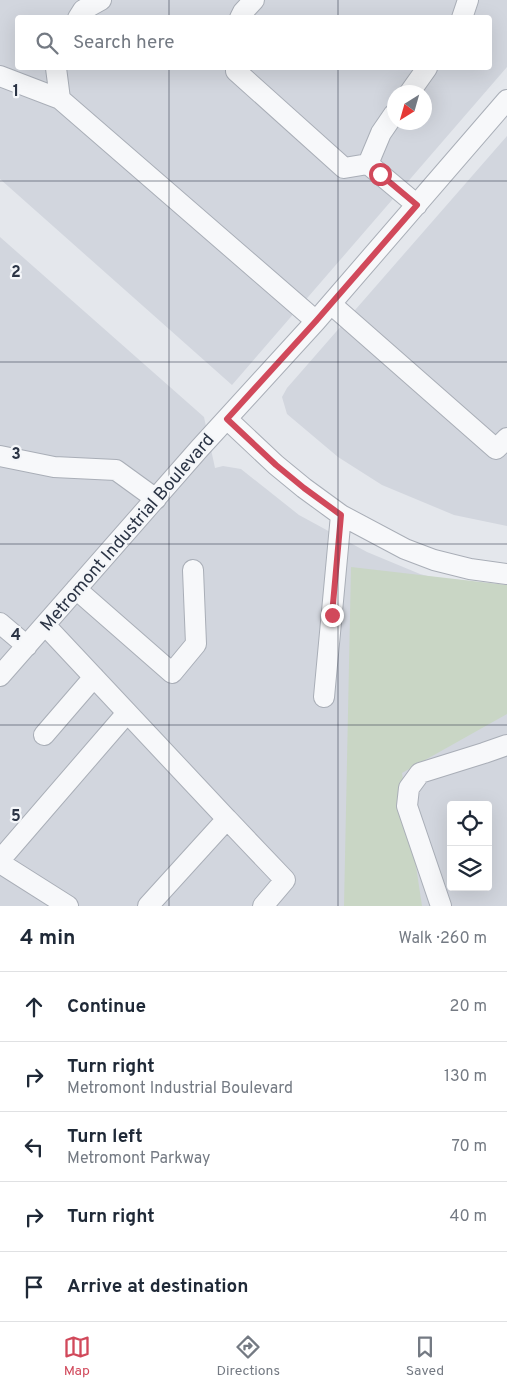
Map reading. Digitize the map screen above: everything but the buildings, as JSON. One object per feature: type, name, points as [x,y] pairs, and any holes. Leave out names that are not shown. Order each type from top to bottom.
[{"type":"street","points":[[80,15],[83,10],[100,0]]},
{"type":"street","points":[[242,15],[254,0]]},
{"type":"street","points":[[463,15],[468,0]]},
{"type":"street","points":[[56,70],[60,99]]},
{"type":"street","points":[[236,70],[344,168],[368,164],[417,205]]},
{"type":"street","points":[[415,85],[426,70]]},
{"type":"street","points":[[0,76],[60,99],[316,321]]},
{"type":"street","name":"Metromont Industrial Boulevard","points":[[0,676],[199,449],[331,304],[507,100]]},
{"type":"street","points":[[368,164],[381,133],[387,124]]},
{"type":"street","points":[[331,304],[496,449],[507,438]]},
{"type":"street","points":[[227,419],[276,465],[341,515],[405,550],[470,569],[507,574]]},
{"type":"street","points":[[0,456],[54,467],[116,470],[156,499]]},
{"type":"street","points":[[324,697],[341,515]]},
{"type":"street","points":[[76,589],[172,673],[196,644],[193,570]]},
{"type":"street","points":[[0,623],[27,646]]},
{"type":"street","points":[[45,625],[285,880],[263,906]]},
{"type":"street","points":[[44,735],[94,678]]},
{"type":"street","points":[[68,906],[0,862],[127,713]]},
{"type":"street","points":[[441,906],[407,806],[409,788],[420,773],[507,744]]},
{"type":"street","points":[[148,906],[227,819]]},
{"type":"shaded area","points":[[0,0],[507,0],[507,67],[232,385],[0,179]]},
{"type":"shaded area","points":[[507,136],[507,526],[454,515],[382,485],[338,457],[287,414],[282,397],[287,388]]},
{"type":"shaded area","points":[[0,237],[204,417],[215,468],[223,466],[241,469],[299,515],[367,552],[420,574],[507,597],[507,906],[0,906]]},
{"type":"green space","points":[[351,567],[507,585],[507,714],[402,773],[422,906],[344,906]]},
{"type":"route","points":[[332,615],[341,515],[276,465],[227,419],[417,205],[380,174]]}]
